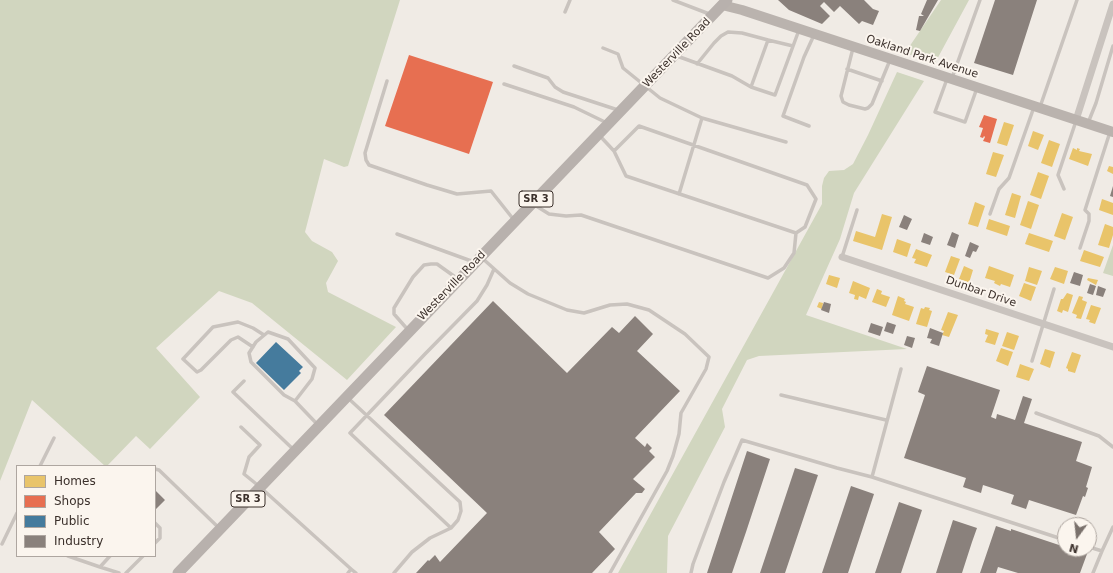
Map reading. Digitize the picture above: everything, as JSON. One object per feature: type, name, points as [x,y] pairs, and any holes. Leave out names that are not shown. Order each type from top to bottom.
[{"type":"main road","name":"Westerville Road","points":[[178,573],[725,2]]},
{"type":"main road","name":"Oakland Park Avenue","points":[[725,2],[814,34],[1112,131]]},
{"type":"street","points":[[1076,120],[1113,4]]},
{"type":"street","name":"Dunbar Drive","points":[[842,256],[1113,347]]},
{"type":"lane","points":[[566,12],[570,0]]},
{"type":"lane","points":[[673,0],[713,15]]},
{"type":"lane","points":[[977,87],[965,122],[935,112],[980,0]]},
{"type":"lane","points":[[990,214],[998,189],[1009,178],[1077,0]]},
{"type":"lane","points":[[674,55],[732,76],[751,87],[775,96],[800,29]]},
{"type":"lane","points":[[697,64],[714,43],[728,32],[742,33],[793,46]]},
{"type":"lane","points":[[809,126],[783,116],[804,56],[814,34]]},
{"type":"lane","points":[[751,87],[768,40]]},
{"type":"lane","points":[[1088,124],[1096,103],[1113,46]]},
{"type":"lane","points":[[853,47],[841,96],[843,102],[850,105],[865,109],[868,108],[875,100],[890,59]]},
{"type":"lane","points":[[603,48],[618,54],[623,68],[660,98],[702,118],[786,142]]},
{"type":"lane","points":[[514,66],[548,78],[555,86],[564,92],[621,111]]},
{"type":"lane","points":[[847,68],[882,81]]},
{"type":"lane","points":[[387,81],[365,153],[366,160],[369,165],[457,194],[491,191],[515,221]]},
{"type":"lane","points":[[504,84],[574,107],[608,124]]},
{"type":"lane","points":[[679,194],[702,118]]},
{"type":"lane","points":[[1064,188],[1058,175],[1076,120]]},
{"type":"lane","points":[[599,134],[614,151],[626,176],[796,233],[806,227],[816,199],[808,185],[639,126],[614,151]]},
{"type":"lane","points":[[1080,248],[1090,214],[1084,210],[1112,131]]},
{"type":"lane","points":[[532,204],[549,214],[581,215],[768,278],[784,268],[794,253],[796,233]]},
{"type":"lane","points":[[842,256],[857,210]]},
{"type":"lane","points":[[396,234],[478,260],[494,268],[510,283],[528,294],[567,310],[584,313],[610,305],[627,304],[649,310],[685,334],[710,357],[706,369],[681,413],[679,434],[673,456],[610,573]]},
{"type":"lane","points":[[410,331],[394,314],[394,308],[413,277],[424,265],[437,264],[459,279]]},
{"type":"lane","points":[[450,528],[350,433],[477,301],[487,285],[494,268]]},
{"type":"lane","points":[[1032,361],[1054,289]]},
{"type":"lane","points":[[253,347],[238,337],[231,340],[198,372],[183,359],[213,326],[238,322],[253,328],[264,335]]},
{"type":"lane","points":[[295,401],[312,379],[315,368],[288,339],[268,332],[256,342],[249,353],[251,362],[284,395],[295,401],[319,426]]},
{"type":"lane","points":[[872,477],[886,420],[901,369]]},
{"type":"lane","points":[[244,380],[233,392],[295,451]]},
{"type":"lane","points":[[781,395],[886,420]]},
{"type":"lane","points":[[346,397],[460,502],[458,520],[450,528],[430,538],[412,552],[394,573]]},
{"type":"lane","points":[[1036,413],[1099,436],[1113,447]]},
{"type":"lane","points":[[241,427],[260,445],[249,457],[244,474],[356,573]]},
{"type":"lane","points":[[40,465],[54,438]]},
{"type":"lane","points":[[691,573],[724,482],[742,440],[872,477],[1057,537]]},
{"type":"lane","points":[[156,469],[159,470],[220,529]]},
{"type":"lane","points":[[2,544],[16,515]]},
{"type":"lane","points":[[156,524],[160,528],[160,538],[156,542]]},
{"type":"lane","points":[[1093,573],[1113,527]]},
{"type":"lane","points":[[1097,549],[1102,551]]},
{"type":"lane","points":[[71,557],[119,573]]},
{"type":"lane","points":[[100,567],[109,557]]},
{"type":"lane","points":[[126,573],[142,557]]},
{"type":"lane","points":[[348,573],[352,569]]},
{"type":"green space","points":[[0,0],[400,0],[348,166],[344,167],[324,159],[305,232],[312,241],[332,252],[338,261],[326,283],[328,292],[396,327],[347,380],[252,303],[219,291],[156,348],[200,397],[150,449],[136,436],[108,465],[104,465],[32,400],[0,481]]},
{"type":"green space","points":[[941,0],[969,0],[935,63],[905,53]]},
{"type":"green space","points":[[897,72],[924,81],[854,193],[840,239],[806,315],[907,349],[759,356],[747,360],[722,409],[725,427],[668,536],[667,573],[618,573],[822,204],[822,186],[824,178],[829,171],[844,170],[853,164]]},
{"type":"green space","points":[[1113,245],[1113,276],[1103,273]]},
{"type":"building: Homes","points":[[1004,122],[1014,125],[1007,146],[997,143]]},
{"type":"building: Homes","points":[[1033,131],[1044,135],[1038,150],[1028,146]]},
{"type":"building: Homes","points":[[1049,140],[1060,144],[1052,167],[1041,163]]},
{"type":"building: Homes","points":[[1073,148],[1077,150],[1077,148],[1080,149],[1079,151],[1092,154],[1088,166],[1069,159]]},
{"type":"building: Homes","points":[[993,152],[1004,155],[996,177],[986,174]]},
{"type":"building: Homes","points":[[1109,166],[1113,167],[1113,174],[1107,171]]},
{"type":"building: Homes","points":[[1038,172],[1049,176],[1041,199],[1030,195]]},
{"type":"building: Homes","points":[[1012,193],[1021,196],[1015,218],[1005,215]]},
{"type":"building: Homes","points":[[1102,199],[1113,203],[1113,215],[1099,210]]},
{"type":"building: Homes","points":[[1028,201],[1039,205],[1031,229],[1020,225]]},
{"type":"building: Homes","points":[[975,202],[985,206],[978,227],[968,224]]},
{"type":"building: Homes","points":[[1062,213],[1073,217],[1065,240],[1054,236]]},
{"type":"building: Homes","points":[[882,214],[892,217],[882,250],[853,241],[856,231],[875,237]]},
{"type":"building: Homes","points":[[989,219],[1010,226],[1007,236],[986,229]]},
{"type":"building: Homes","points":[[1105,224],[1113,227],[1113,235],[1109,248],[1098,245]]},
{"type":"building: Homes","points":[[1029,233],[1053,241],[1049,252],[1025,244]]},
{"type":"building: Homes","points":[[897,239],[911,244],[907,257],[893,252]]},
{"type":"building: Homes","points":[[916,249],[932,255],[927,267],[914,263],[916,259],[912,258]]},
{"type":"building: Homes","points":[[1084,250],[1104,257],[1100,267],[1080,261]]},
{"type":"building: Homes","points":[[951,256],[960,259],[954,275],[945,272]]},
{"type":"building: Homes","points":[[964,266],[973,270],[969,283],[959,279]]},
{"type":"building: Homes","points":[[989,266],[1014,275],[1010,287],[1001,284],[1000,286],[994,283],[995,281],[985,278]]},
{"type":"building: Homes","points":[[1029,267],[1042,271],[1037,285],[1025,281]]},
{"type":"building: Homes","points":[[1055,267],[1068,271],[1064,284],[1050,279]]},
{"type":"building: Homes","points":[[829,275],[840,278],[837,288],[826,284]]},
{"type":"building: Homes","points":[[1088,278],[1098,280],[1096,285],[1087,280]]},
{"type":"building: Homes","points":[[853,281],[870,288],[866,299],[859,296],[858,300],[854,299],[855,295],[849,293]]},
{"type":"building: Homes","points":[[1024,283],[1036,287],[1031,301],[1019,296]]},
{"type":"building: Homes","points":[[877,289],[882,291],[881,294],[890,297],[886,307],[872,302]]},
{"type":"building: Homes","points":[[1067,293],[1073,295],[1068,312],[1063,310],[1062,313],[1057,311],[1061,299],[1063,299]]},
{"type":"building: Homes","points":[[898,296],[905,299],[905,304],[914,307],[909,321],[892,315]]},
{"type":"building: Homes","points":[[1079,296],[1083,297],[1082,300],[1087,302],[1081,319],[1076,318],[1077,315],[1072,313]]},
{"type":"building: Homes","points":[[819,302],[823,303],[822,309],[817,307]]},
{"type":"building: Homes","points":[[1091,305],[1101,308],[1095,324],[1086,319]]},
{"type":"building: Homes","points":[[925,307],[930,308],[929,310],[932,311],[927,327],[916,324],[921,308],[924,309]]},
{"type":"building: Homes","points":[[948,312],[958,315],[949,337],[942,335],[944,331],[941,330]]},
{"type":"building: Homes","points":[[986,329],[999,333],[995,345],[985,342],[988,335],[985,334]]},
{"type":"building: Homes","points":[[1007,332],[1019,336],[1014,350],[1002,346]]},
{"type":"building: Homes","points":[[1001,348],[1013,352],[1008,366],[996,361]]},
{"type":"building: Homes","points":[[1045,349],[1055,352],[1050,368],[1040,364]]},
{"type":"building: Homes","points":[[1072,352],[1081,355],[1075,373],[1068,371],[1066,368]]},
{"type":"building: Homes","points":[[1020,364],[1034,369],[1029,381],[1016,377]]},
{"type":"building: Shops","points":[[409,55],[493,82],[469,154],[385,126]]},
{"type":"building: Shops","points":[[984,115],[997,119],[990,143],[983,141],[984,136],[983,138],[980,137],[983,128],[979,127]]},
{"type":"building: Public","points":[[276,342],[303,367],[299,371],[301,373],[284,390],[256,363]]},
{"type":"building: Industry","points":[[778,0],[864,0],[873,9],[879,11],[873,25],[862,21],[859,24],[840,6],[834,12],[824,2],[820,6],[830,16],[822,24],[789,10]]},
{"type":"building: Industry","points":[[927,0],[938,0],[920,31],[916,30],[919,16],[924,16],[921,14]]},
{"type":"building: Industry","points":[[995,0],[1037,0],[1013,75],[974,63]]},
{"type":"building: Industry","points":[[1113,186],[1113,197],[1110,196]]},
{"type":"building: Industry","points":[[904,215],[912,219],[907,230],[899,227]]},
{"type":"building: Industry","points":[[952,232],[959,235],[955,248],[947,245]]},
{"type":"building: Industry","points":[[924,233],[933,237],[930,245],[921,242]]},
{"type":"building: Industry","points":[[970,242],[979,246],[976,252],[973,251],[970,258],[965,256]]},
{"type":"building: Industry","points":[[1074,272],[1083,275],[1080,286],[1070,283]]},
{"type":"building: Industry","points":[[1090,284],[1096,286],[1093,295],[1087,293]]},
{"type":"building: Industry","points":[[1098,286],[1106,289],[1103,297],[1096,295]]},
{"type":"building: Industry","points":[[493,301],[567,373],[612,327],[619,333],[635,316],[653,334],[637,351],[680,391],[635,438],[645,447],[647,443],[652,448],[649,451],[655,457],[633,479],[645,489],[642,493],[636,493],[599,532],[615,549],[592,573],[416,573],[435,555],[440,562],[487,513],[384,415]]},
{"type":"building: Industry","points":[[824,302],[831,304],[829,313],[821,310]]},
{"type":"building: Industry","points":[[887,322],[896,325],[893,334],[884,331]]},
{"type":"building: Industry","points":[[871,323],[883,327],[880,336],[868,332]]},
{"type":"building: Industry","points":[[930,328],[943,333],[939,346],[930,343],[932,339],[927,338]]},
{"type":"building: Industry","points":[[907,336],[915,338],[912,348],[904,345]]},
{"type":"building: Industry","points":[[927,366],[1000,390],[991,417],[996,419],[997,414],[1015,420],[1023,396],[1032,399],[1024,423],[1082,442],[1076,461],[1092,467],[1086,487],[1088,488],[1085,497],[1083,496],[1076,515],[1029,500],[1026,509],[1011,504],[1014,495],[983,485],[981,493],[963,487],[966,478],[904,458],[925,395],[918,392]]},
{"type":"building: Industry","points":[[747,451],[770,459],[732,573],[707,573]]},
{"type":"building: Industry","points":[[795,468],[818,475],[785,573],[760,573]]},
{"type":"building: Industry","points":[[851,486],[874,494],[848,573],[822,573]]},
{"type":"building: Industry","points":[[156,491],[165,500],[156,509]]},
{"type":"building: Industry","points":[[899,502],[922,510],[901,573],[875,573]]},
{"type":"building: Industry","points":[[953,520],[977,528],[962,573],[936,573]]},
{"type":"building: Industry","points":[[996,526],[1011,531],[1011,529],[1057,544],[1057,557],[1086,557],[1080,573],[1018,573],[998,567],[996,573],[980,573]]}]
